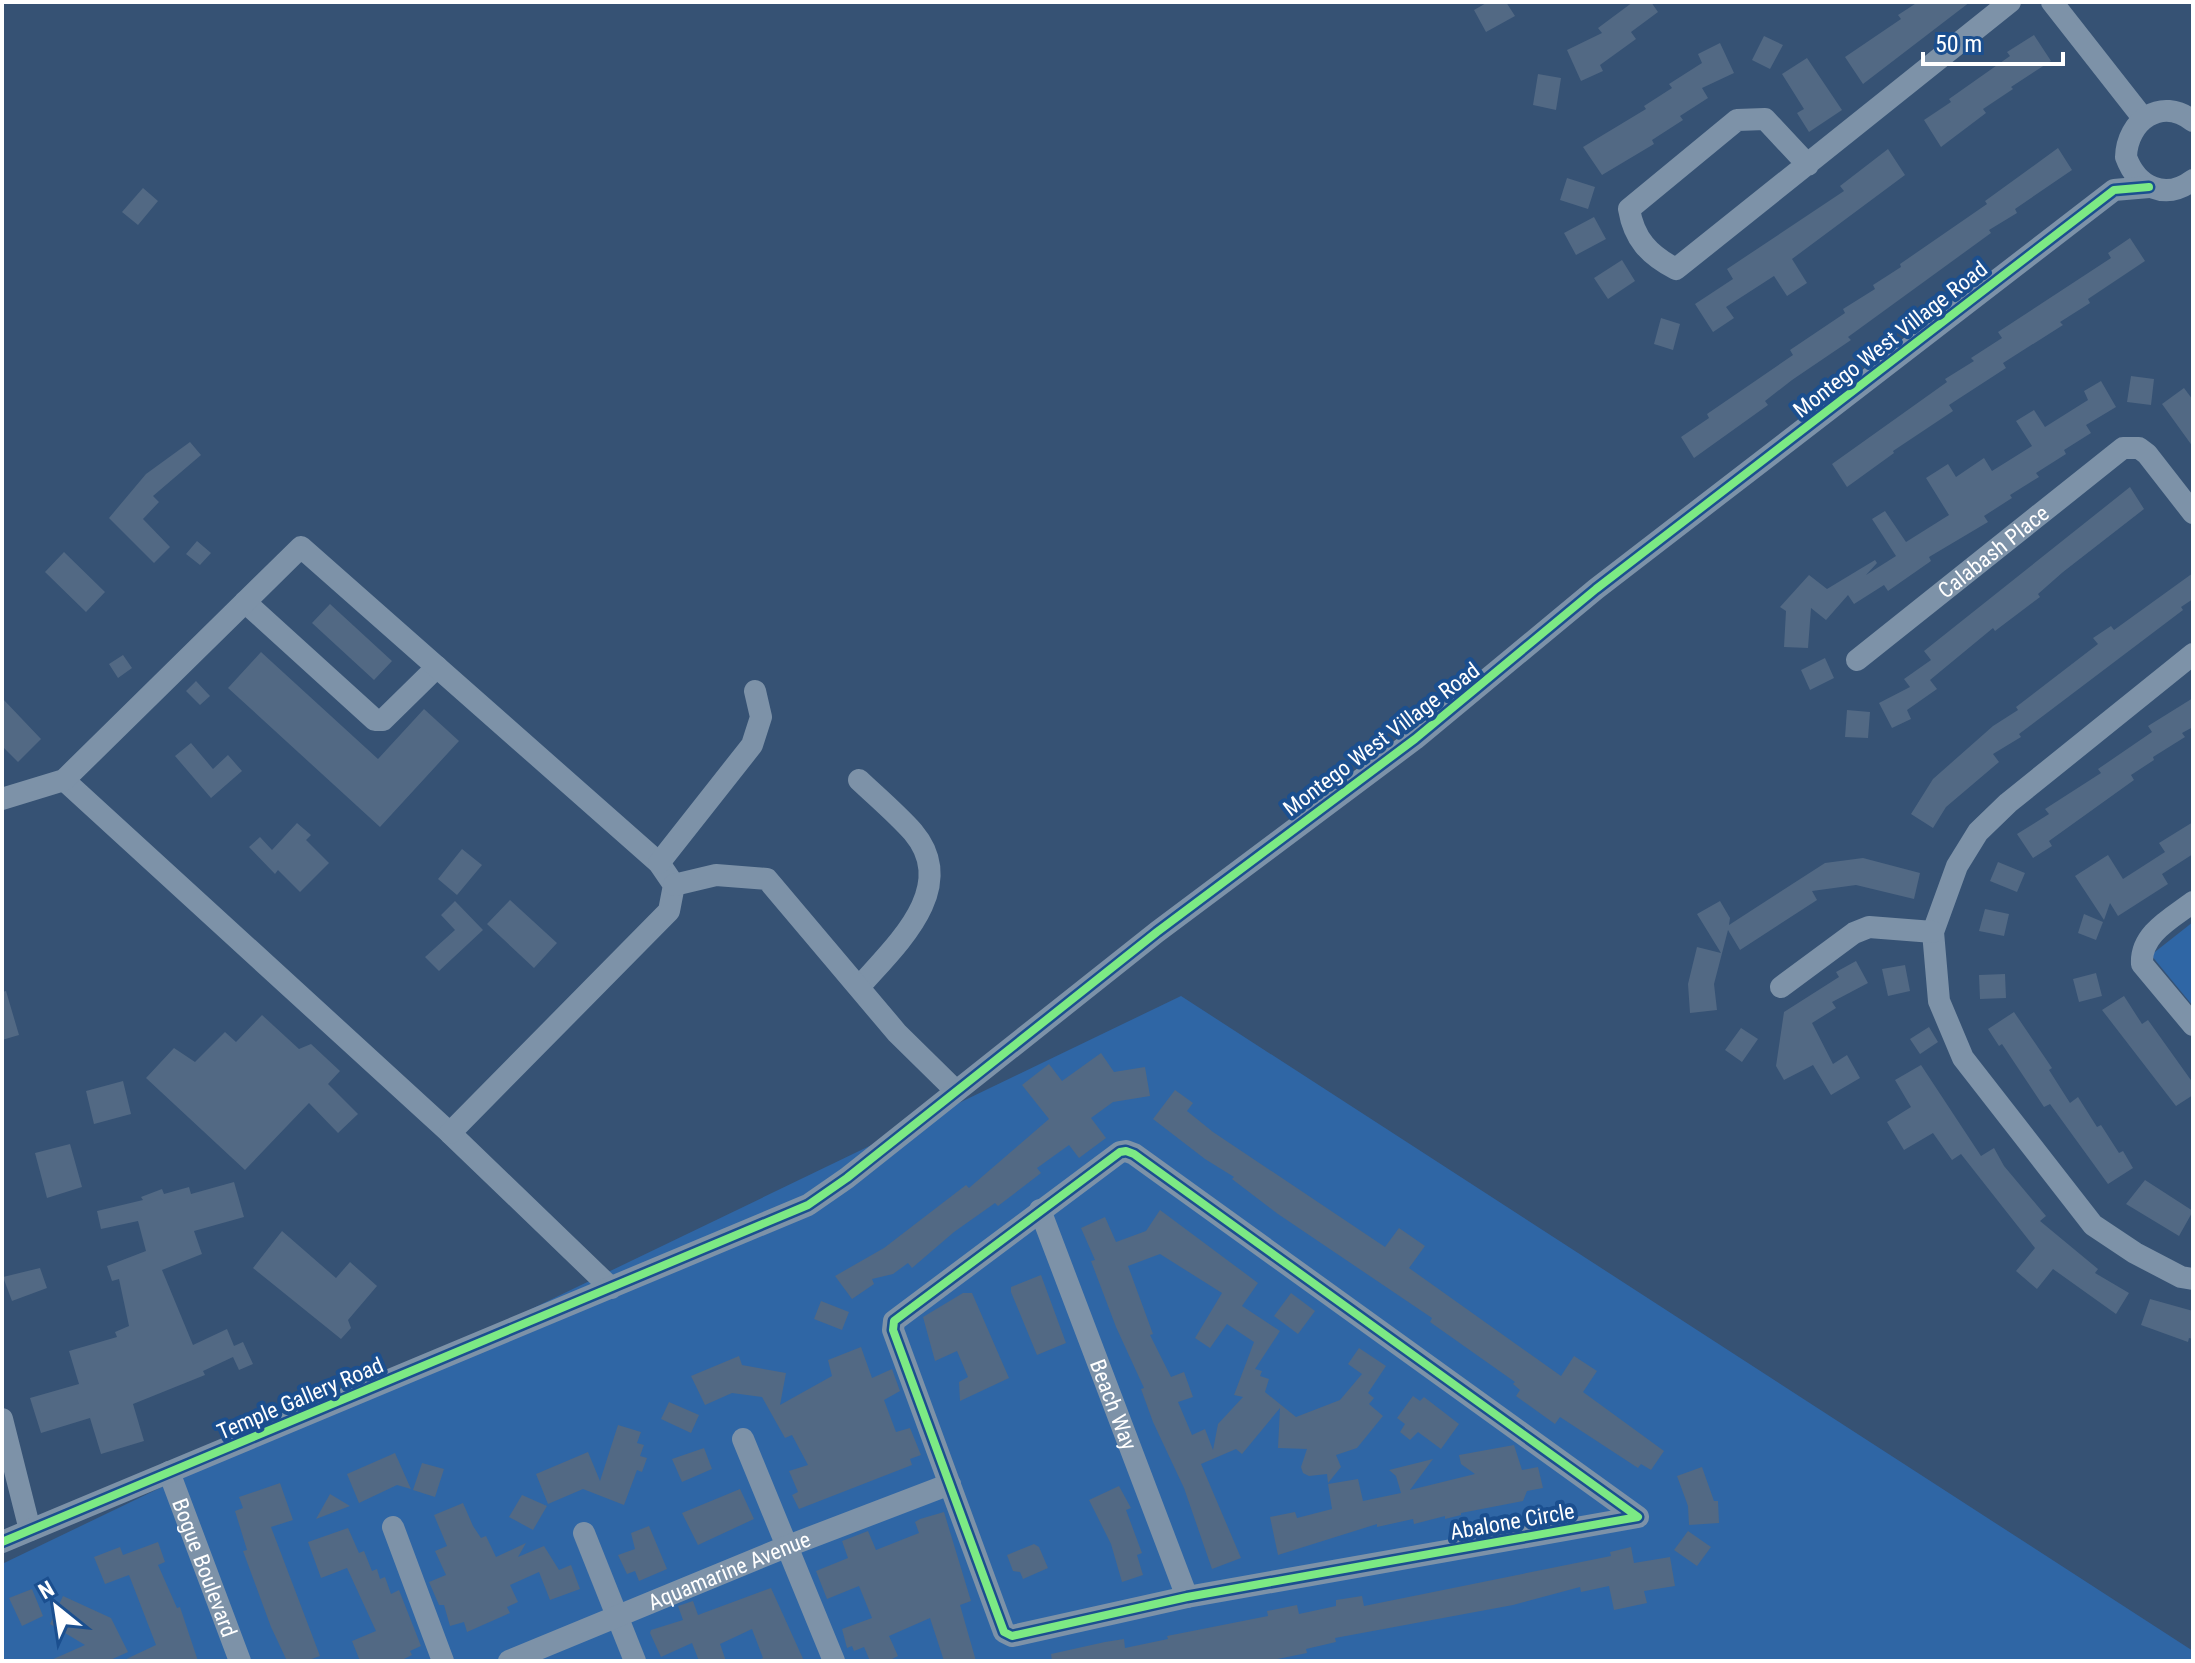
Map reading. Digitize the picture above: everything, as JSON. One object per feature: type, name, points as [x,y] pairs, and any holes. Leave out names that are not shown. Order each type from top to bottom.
[{"type":"street","points":[[1808,165],[1765,119],[1737,120],[1629,209],[1632,227],[1642,245],[1657,260],[1676,269],[1808,165],[2010,2]]},
{"type":"street","points":[[2052,2],[2143,118]]},
{"type":"street","points":[[2188,114],[2156,111],[2132,129],[2114,190],[2159,189],[2193,180]]},
{"type":"street","points":[[2126,150],[2131,171],[2159,189],[2193,201]]},
{"type":"street","name":"Montego West Village Road","points":[[611,1288],[808,1205],[1157,932],[1425,731],[1596,589],[2114,190]]},
{"type":"street","name":"Calabash Place","points":[[1857,660],[2110,455],[2130,447],[2147,454],[2193,513]]},
{"type":"street","points":[[2,799],[64,780],[301,547],[659,863],[674,885],[669,911],[450,1133]]},
{"type":"street","points":[[245,602],[375,720],[383,720],[437,667]]},
{"type":"street","points":[[2193,654],[2008,803],[1978,832],[1957,866],[1933,932],[1939,1001],[1963,1058],[2093,1225],[2135,1253],[2181,1277],[2193,1279]]},
{"type":"street","points":[[659,863],[752,745],[761,717],[755,691]]},
{"type":"street","points":[[64,780],[450,1133],[611,1288]]},
{"type":"street","points":[[859,780],[915,835],[931,869],[925,904],[913,925],[860,986]]},
{"type":"street","points":[[674,885],[716,875],[767,879],[897,1033],[956,1091]]},
{"type":"street","points":[[2193,902],[2153,934],[2141,954],[2142,964],[2193,1025]]},
{"type":"street","points":[[1781,987],[1854,933],[1869,927],[1933,932]]},
{"type":"street","name":"Abalone Circle","points":[[1120,1152],[1134,1154],[1638,1517],[1187,1597],[1008,1635],[893,1330],[894,1321],[1040,1210],[1120,1152]]},
{"type":"street","name":"Beach Way","points":[[1040,1210],[1187,1597]]},
{"type":"street","name":"Temple Gallery Road","points":[[2,1542],[611,1288]]},
{"type":"street","points":[[2,1419],[30,1530]]},
{"type":"street","points":[[743,1439],[834,1661]]},
{"type":"street","name":"Bogue Boulevard","points":[[169,1472],[240,1661]]},
{"type":"street","name":"Aquamarine Avenue","points":[[509,1661],[788,1546],[950,1484]]},
{"type":"street","points":[[393,1527],[443,1661]]},
{"type":"street","points":[[584,1533],[635,1661]]},
{"type":"shaded area","points":[[2193,922],[2193,1006],[2151,955]]},
{"type":"shaded area","points":[[1181,996],[2193,1651],[2193,1661],[2,1661],[2,1564]]},
{"type":"building","points":[[1488,2],[1506,2],[1515,16],[1486,32],[1474,10]]},
{"type":"building","points":[[1633,2],[1651,2],[1658,12],[1631,32],[1636,39],[1600,65],[1603,71],[1581,81],[1567,50],[1602,33],[1598,28]]},
{"type":"building","points":[[1918,2],[1970,2],[1863,84],[1845,57],[1901,19],[1898,15]]},
{"type":"building","points":[[2034,35],[2051,61],[2011,87],[2013,89],[1983,109],[1986,113],[1941,147],[1924,120],[2010,56],[2007,52]]},
{"type":"building","points":[[1764,36],[1783,45],[1770,69],[1752,60]]},
{"type":"building","points":[[1720,43],[1734,73],[1702,88],[1708,98],[1680,116],[1683,120],[1652,140],[1654,144],[1602,175],[1583,147],[1646,109],[1644,106],[1672,88],[1669,84],[1702,63],[1698,54]]},
{"type":"building","points":[[1807,58],[1842,110],[1809,132],[1797,113],[1804,109],[1782,74]]},
{"type":"building","points":[[1538,74],[1561,78],[1556,110],[1533,105]]},
{"type":"building","points":[[2058,148],[2072,170],[2015,209],[2017,213],[1989,230],[1991,233],[1848,337],[1851,340],[1792,380],[1765,401],[1768,405],[1694,458],[1681,437],[1709,418],[1707,414],[1793,355],[1790,350],[1845,313],[1843,309],[1875,289],[1873,285],[1987,204],[1985,201]]},
{"type":"building","points":[[1888,149],[1905,175],[1792,259],[1807,283],[1787,296],[1774,276],[1726,307],[1734,318],[1713,332],[1695,304],[1733,279],[1727,269],[1844,191],[1840,186]]},
{"type":"building","points":[[1567,178],[1595,187],[1588,209],[1560,200]]},
{"type":"building","points":[[143,188],[158,201],[138,225],[122,212]]},
{"type":"building","points":[[1594,217],[1606,239],[1576,255],[1564,233]]},
{"type":"building","points":[[2130,238],[2145,261],[2088,299],[2090,303],[2060,322],[2063,325],[2003,363],[2006,368],[1949,405],[1953,411],[1893,451],[1847,487],[1832,464],[1947,382],[1945,379],[1974,361],[1971,358],[2002,338],[1998,332],[2111,258],[2108,253]]},
{"type":"building","points":[[1622,260],[1635,281],[1608,299],[1594,278]]},
{"type":"building","points":[[1661,318],[1680,324],[1673,350],[1654,344]]},
{"type":"building","points":[[2131,376],[2154,379],[2151,405],[2127,402]]},
{"type":"building","points":[[2101,381],[2116,407],[2086,425],[2091,433],[2064,450],[2066,454],[2036,473],[2039,477],[1984,516],[1988,522],[1929,557],[1931,561],[1888,591],[1884,585],[1854,604],[1848,595],[1826,620],[1811,608],[1808,648],[1784,647],[1786,611],[1780,607],[1809,575],[1827,589],[1875,560],[1877,563],[1866,575],[1896,556],[1872,519],[1885,511],[1906,542],[1949,515],[1926,478],[1948,464],[1956,477],[1984,458],[1992,471],[2032,446],[2016,421],[2034,410],[2045,427],[2088,400],[2084,391]]},
{"type":"building","points":[[2184,388],[2193,400],[2193,447],[2162,404]]},
{"type":"building","points":[[190,442],[201,455],[153,496],[159,502],[143,519],[170,547],[154,563],[109,518],[146,474]]},
{"type":"building","points":[[2130,487],[2144,509],[2063,572],[2038,594],[2040,597],[1995,631],[1993,628],[1930,680],[1937,689],[1907,710],[1911,719],[1892,728],[1879,703],[1910,687],[1904,679],[1931,660],[1924,651]]},
{"type":"building","points":[[197,541],[211,553],[200,565],[186,554]]},
{"type":"building","points":[[64,552],[105,592],[86,612],[45,572]]},
{"type":"building","points":[[2193,573],[2193,599],[2181,607],[2183,610],[2019,734],[2021,737],[1993,754],[1999,762],[1946,807],[1933,828],[1911,814],[1933,779],[1993,726],[2018,710],[2016,707],[2098,644],[2093,638],[2111,626],[2114,630]]},
{"type":"building","points":[[330,604],[392,661],[374,680],[312,623]]},
{"type":"building","points":[[261,652],[378,759],[424,709],[459,741],[380,827],[228,688]]},
{"type":"building","points":[[123,655],[132,668],[118,678],[109,664]]},
{"type":"building","points":[[1825,658],[1834,678],[1810,690],[1801,670]]},
{"type":"building","points":[[196,681],[210,696],[200,705],[186,691]]},
{"type":"building","points":[[2,698],[41,739],[18,762],[2,746]]},
{"type":"building","points":[[2193,698],[2193,727],[2182,733],[2185,737],[2153,757],[2154,760],[2131,775],[2134,780],[2049,841],[2052,846],[2033,858],[2017,834],[2049,814],[2045,809],[2101,773],[2098,769],[2152,732],[2148,726]]},
{"type":"building","points":[[1847,710],[1870,712],[1868,738],[1845,737]]},
{"type":"building","points":[[191,743],[213,769],[228,755],[242,771],[211,798],[175,756]]},
{"type":"building","points":[[2193,822],[2193,854],[2162,874],[2168,884],[2118,916],[2110,903],[2104,920],[2075,876],[2108,855],[2123,879],[2165,852],[2159,843]]},
{"type":"building","points":[[297,823],[311,835],[306,840],[329,863],[300,892],[278,870],[275,874],[249,847],[260,837],[272,850]]},
{"type":"building","points":[[462,849],[482,865],[457,895],[438,879]]},
{"type":"building","points":[[1863,858],[1920,873],[1914,899],[1856,885],[1812,891],[1817,900],[1740,950],[1728,930],[1714,984],[1717,1010],[1690,1013],[1688,984],[1697,947],[1721,953],[1697,914],[1720,901],[1730,918],[1729,925],[1825,863]]},
{"type":"building","points":[[1998,862],[2025,873],[2017,892],[1990,881]]},
{"type":"building","points":[[510,900],[557,943],[534,968],[487,924]]},
{"type":"building","points":[[455,901],[483,930],[439,971],[425,957],[455,930],[441,915]]},
{"type":"building","points":[[1985,909],[2009,914],[2004,936],[1979,931]]},
{"type":"building","points":[[2084,914],[2103,922],[2096,940],[2078,933]]},
{"type":"building","points":[[1856,961],[1868,983],[1832,1002],[1836,1008],[1812,1023],[1833,1064],[1847,1055],[1860,1078],[1831,1095],[1813,1065],[1784,1080],[1776,1066],[1784,1012],[1839,977],[1836,972]]},
{"type":"building","points":[[1905,965],[1910,991],[1888,996],[1882,969]]},
{"type":"building","points":[[2096,973],[2102,996],[2079,1002],[2073,979]]},
{"type":"building","points":[[2005,974],[2006,998],[1980,999],[1979,975]]},
{"type":"building","points":[[6,991],[19,1035],[2,1040],[2,992]]},
{"type":"building","points":[[2124,996],[2142,1024],[2148,1020],[2193,1083],[2193,1095],[2176,1106],[2102,1010]]},
{"type":"building","points":[[2014,1012],[2052,1068],[2049,1070],[2070,1103],[2078,1097],[2097,1127],[2101,1125],[2133,1168],[2108,1184],[2050,1104],[2044,1107],[2002,1044],[1999,1046],[1988,1029]]},
{"type":"building","points":[[262,1015],[299,1049],[311,1044],[340,1071],[328,1084],[358,1114],[338,1133],[309,1103],[245,1170],[146,1078],[174,1048],[195,1062],[225,1032],[236,1042]]},
{"type":"building","points":[[1929,1027],[1938,1042],[1920,1054],[1910,1039]]},
{"type":"building","points":[[1741,1028],[1758,1039],[1742,1062],[1725,1050]]},
{"type":"building","points":[[1101,1053],[1114,1072],[1145,1067],[1150,1096],[1113,1102],[1091,1118],[1106,1138],[1079,1158],[1069,1145],[1037,1168],[1041,1173],[998,1206],[995,1203],[954,1232],[912,1268],[908,1263],[893,1274],[872,1279],[874,1284],[852,1299],[835,1276],[884,1248],[966,1185],[969,1188],[1049,1119],[1022,1085],[1049,1064],[1062,1081]]},
{"type":"building","points":[[1921,1065],[1981,1156],[1994,1148],[2004,1166],[2046,1216],[2040,1221],[2098,1269],[2095,1273],[2129,1293],[2116,1314],[2053,1269],[2037,1289],[2016,1271],[2035,1248],[1961,1154],[1952,1160],[1933,1133],[1904,1150],[1887,1122],[1911,1107],[1895,1080]]},
{"type":"building","points":[[123,1081],[131,1114],[94,1124],[86,1091]]},
{"type":"building","points":[[1175,1090],[1193,1103],[1187,1111],[1213,1132],[1385,1247],[1399,1228],[1425,1246],[1409,1268],[1561,1376],[1574,1356],[1597,1371],[1583,1392],[1664,1451],[1651,1470],[1641,1464],[1638,1468],[1560,1417],[1555,1424],[1516,1396],[1520,1390],[1513,1384],[1515,1382],[1430,1322],[1432,1318],[1278,1214],[1232,1179],[1234,1177],[1153,1119]]},
{"type":"building","points":[[70,1144],[82,1187],[47,1198],[35,1153]]},
{"type":"building","points":[[2145,1180],[2193,1211],[2179,1236],[2126,1204]]},
{"type":"building","points":[[234,1182],[244,1217],[194,1231],[202,1254],[162,1270],[193,1345],[227,1329],[234,1346],[243,1342],[253,1364],[239,1370],[233,1357],[203,1371],[205,1375],[133,1404],[144,1441],[101,1454],[90,1418],[41,1433],[30,1398],[79,1384],[69,1351],[117,1337],[115,1332],[129,1326],[119,1279],[112,1281],[107,1266],[146,1251],[138,1221],[101,1229],[97,1211],[143,1200],[141,1197],[162,1189],[164,1194],[189,1187],[191,1194]]},
{"type":"building","points":[[1160,1210],[1258,1283],[1242,1306],[1280,1331],[1255,1369],[1262,1371],[1260,1376],[1269,1379],[1265,1392],[1296,1417],[1340,1400],[1362,1374],[1348,1364],[1359,1348],[1386,1366],[1368,1393],[1374,1398],[1369,1404],[1383,1416],[1357,1448],[1336,1455],[1341,1467],[1328,1483],[1327,1474],[1309,1476],[1303,1473],[1301,1467],[1307,1449],[1278,1448],[1280,1408],[1242,1454],[1236,1449],[1201,1464],[1241,1558],[1212,1569],[1184,1488],[1153,1422],[1141,1389],[1144,1388],[1116,1327],[1091,1261],[1095,1260],[1081,1228],[1105,1217],[1116,1242],[1146,1231]],"holes":[[[1160,1254],[1222,1293],[1195,1338],[1210,1348],[1227,1324],[1254,1342],[1234,1395],[1243,1397],[1218,1424],[1213,1450],[1205,1429],[1192,1435],[1178,1402],[1193,1397],[1184,1372],[1171,1377],[1150,1335],[1153,1334],[1128,1266]]]},
{"type":"building","points":[[282,1231],[336,1278],[350,1262],[377,1286],[348,1320],[351,1328],[341,1339],[253,1268]]},
{"type":"building","points":[[40,1268],[47,1288],[12,1301],[3,1277]]},
{"type":"building","points":[[1041,1275],[1066,1343],[1037,1355],[1011,1287]]},
{"type":"building","points":[[963,1293],[972,1293],[1009,1378],[960,1401],[959,1382],[968,1377],[957,1351],[935,1361],[923,1317]]},
{"type":"building","points":[[1291,1293],[1315,1311],[1298,1334],[1274,1316]]},
{"type":"building","points":[[2150,1299],[2193,1311],[2193,1339],[2189,1338],[2188,1342],[2141,1325]]},
{"type":"building","points":[[821,1301],[849,1312],[842,1330],[814,1319]]},
{"type":"building","points":[[861,1347],[872,1378],[892,1369],[900,1391],[884,1400],[896,1432],[910,1428],[921,1455],[910,1459],[912,1465],[799,1509],[792,1495],[798,1492],[789,1471],[808,1465],[792,1435],[785,1438],[762,1397],[732,1393],[705,1405],[691,1376],[739,1356],[742,1365],[786,1373],[780,1405],[832,1376],[828,1360]]},
{"type":"building","points":[[1413,1396],[1420,1401],[1424,1397],[1459,1424],[1441,1449],[1418,1432],[1410,1440],[1400,1432],[1405,1424],[1397,1418]]},
{"type":"building","points":[[669,1402],[699,1415],[691,1433],[661,1419]]},
{"type":"building","points":[[618,1425],[641,1432],[637,1443],[644,1445],[640,1456],[647,1458],[642,1472],[637,1470],[624,1505],[583,1489],[548,1504],[536,1474],[588,1452],[600,1481]]},
{"type":"building","points":[[1514,1445],[1522,1470],[1538,1467],[1543,1488],[1527,1491],[1523,1501],[1414,1524],[1413,1519],[1377,1527],[1377,1524],[1278,1555],[1270,1517],[1295,1512],[1297,1518],[1332,1509],[1328,1484],[1358,1479],[1363,1501],[1401,1493],[1396,1476],[1389,1470],[1433,1459],[1410,1490],[1475,1474],[1461,1464],[1459,1455]]},
{"type":"building","points":[[704,1448],[712,1469],[682,1482],[672,1459]]},
{"type":"building","points":[[395,1453],[411,1489],[397,1485],[359,1503],[347,1474]]},
{"type":"building","points":[[422,1463],[444,1469],[435,1497],[413,1490]]},
{"type":"building","points":[[1702,1467],[1714,1501],[1718,1501],[1719,1523],[1689,1525],[1688,1506],[1677,1476]]},
{"type":"building","points":[[280,1483],[293,1520],[271,1527],[320,1656],[306,1661],[287,1661],[243,1551],[247,1550],[235,1511],[243,1508],[239,1497]]},
{"type":"building","points":[[1119,1486],[1131,1508],[1126,1510],[1142,1553],[1137,1555],[1143,1575],[1122,1582],[1111,1544],[1089,1500]]},
{"type":"building","points":[[740,1489],[754,1519],[698,1545],[682,1513]]},
{"type":"building","points":[[330,1494],[350,1506],[316,1519]]},
{"type":"building","points":[[522,1495],[547,1506],[533,1530],[509,1517]]},
{"type":"building","points":[[463,1503],[473,1526],[481,1538],[486,1536],[496,1557],[526,1543],[518,1557],[544,1546],[559,1570],[571,1565],[580,1589],[550,1600],[539,1572],[510,1585],[518,1602],[507,1607],[510,1613],[467,1632],[464,1622],[450,1626],[444,1605],[439,1605],[429,1582],[446,1575],[435,1551],[447,1546],[434,1515]]},
{"type":"building","points":[[944,1512],[971,1601],[960,1605],[976,1661],[944,1661],[930,1618],[889,1636],[898,1656],[888,1661],[870,1661],[864,1647],[854,1651],[852,1646],[847,1648],[842,1629],[872,1618],[859,1586],[827,1599],[816,1571],[848,1558],[842,1541],[868,1531],[876,1550],[919,1533],[915,1522]]},
{"type":"building","points":[[649,1526],[667,1569],[639,1581],[635,1571],[627,1574],[618,1555],[635,1549],[631,1533]]},
{"type":"building","points":[[348,1528],[359,1553],[364,1551],[372,1571],[377,1569],[380,1579],[385,1577],[391,1594],[399,1590],[421,1646],[400,1661],[360,1661],[352,1641],[376,1631],[347,1568],[321,1578],[308,1542]]},
{"type":"building","points":[[1688,1531],[1711,1547],[1697,1566],[1674,1550]]},
{"type":"building","points":[[158,1542],[165,1562],[158,1565],[177,1608],[180,1607],[198,1661],[122,1661],[156,1645],[129,1575],[105,1584],[94,1557],[120,1547],[123,1555]]},
{"type":"building","points":[[1034,1544],[1039,1547],[1048,1568],[1023,1579],[1020,1572],[1013,1571],[1007,1555]]},
{"type":"building","points":[[1631,1547],[1634,1563],[1670,1557],[1675,1586],[1644,1591],[1647,1603],[1614,1610],[1609,1586],[1581,1592],[1580,1587],[1513,1605],[1335,1638],[1336,1642],[1306,1649],[1307,1653],[1267,1661],[1052,1661],[1051,1654],[1105,1642],[1124,1639],[1125,1648],[1168,1639],[1167,1636],[1268,1616],[1267,1611],[1297,1605],[1299,1614],[1336,1606],[1336,1600],[1362,1596],[1364,1606],[1611,1556],[1610,1552]]},
{"type":"building","points":[[771,1588],[804,1661],[756,1661],[763,1658],[752,1629],[720,1644],[726,1661],[699,1661],[692,1643],[661,1657],[651,1630],[683,1620],[678,1606],[693,1601],[698,1615]]},
{"type":"building","points":[[32,1589],[43,1616],[22,1626],[9,1598]]},
{"type":"building","points":[[63,1596],[111,1618],[128,1652],[108,1661],[49,1661],[85,1645],[50,1624]]},
{"type":"cycle path","points":[[2,1542],[808,1205],[847,1178],[1157,932],[1415,739],[1596,589],[2114,190],[2149,187]]},
{"type":"cycle path","points":[[1126,1151],[1134,1154],[1638,1517],[1187,1597],[1012,1636],[1004,1632],[893,1330],[894,1321],[1120,1152],[1126,1151]]}]
